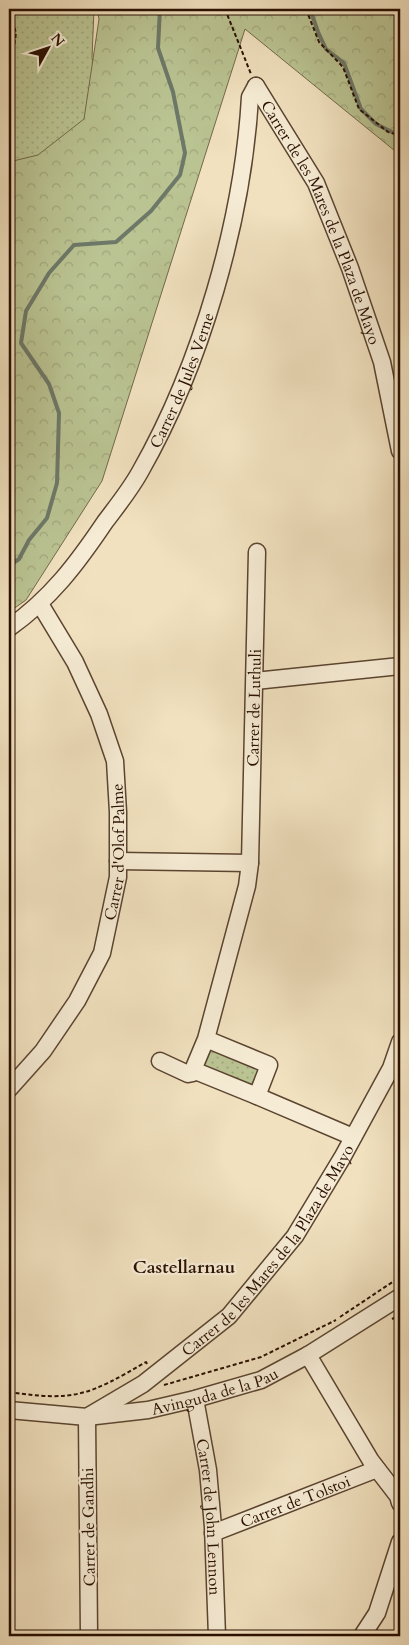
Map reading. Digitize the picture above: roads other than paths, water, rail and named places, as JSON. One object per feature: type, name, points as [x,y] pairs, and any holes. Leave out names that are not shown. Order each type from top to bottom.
[{"type":"street","name":"Carrer de les Mares de la Plaza de Mayo","points":[[256,86],[316,183],[350,268],[382,362],[400,451]]},
{"type":"street","name":"Carrer de Jules Verne","points":[[9,628],[56,590],[91,544],[139,474],[182,387],[217,281],[240,197],[250,97],[256,86]]},
{"type":"street","name":"Carrer de Luthuli","points":[[193,1070],[206,1039],[247,886],[250,863],[257,552]]},
{"type":"street","name":"Carrer d'Olof Palme","points":[[9,1089],[43,1051],[77,1001],[102,953],[118,877],[115,761],[99,714],[75,662],[40,604]]},
{"type":"street","points":[[255,681],[400,666]]},
{"type":"street","points":[[118,861],[250,863]]},
{"type":"street","points":[[206,1039],[269,1065],[257,1096]]},
{"type":"street","name":"Carrer de les Mares de la Plaza de Mayo","points":[[87,1417],[149,1379],[200,1340],[235,1308],[295,1236],[354,1137],[391,1068],[400,1042]]},
{"type":"street","points":[[160,1061],[188,1074],[193,1073],[193,1070],[354,1137]]},
{"type":"street","name":"Avinguda de la Pau","points":[[9,1410],[87,1417],[148,1410],[195,1399],[261,1380],[398,1305]]},
{"type":"street","points":[[308,1355],[377,1469],[398,1496],[400,1503]]},
{"type":"street","points":[[148,1410],[149,1379]]},
{"type":"street","name":"Carrer de John Lennon","points":[[195,1399],[208,1470],[213,1533],[217,1636]]},
{"type":"street","name":"Carrer de Gandhi","points":[[87,1417],[89,1636]]},
{"type":"street","name":"Carrer de Tolstoi","points":[[213,1533],[377,1469]]},
{"type":"street","points":[[362,1636],[377,1613],[400,1542]]},
{"type":"waterway","points":[[9,566],[19,559],[29,540],[47,518],[57,483],[59,413],[49,384],[21,343],[26,311],[49,273],[74,245],[116,242],[151,211],[180,175],[185,153],[173,92],[158,48],[160,9]]},
{"type":"waterway","points":[[310,9],[326,49],[344,63],[361,109],[376,124],[400,136]]},
{"type":"district","name":"Castellarnau","points":[[184,1267]]}]
